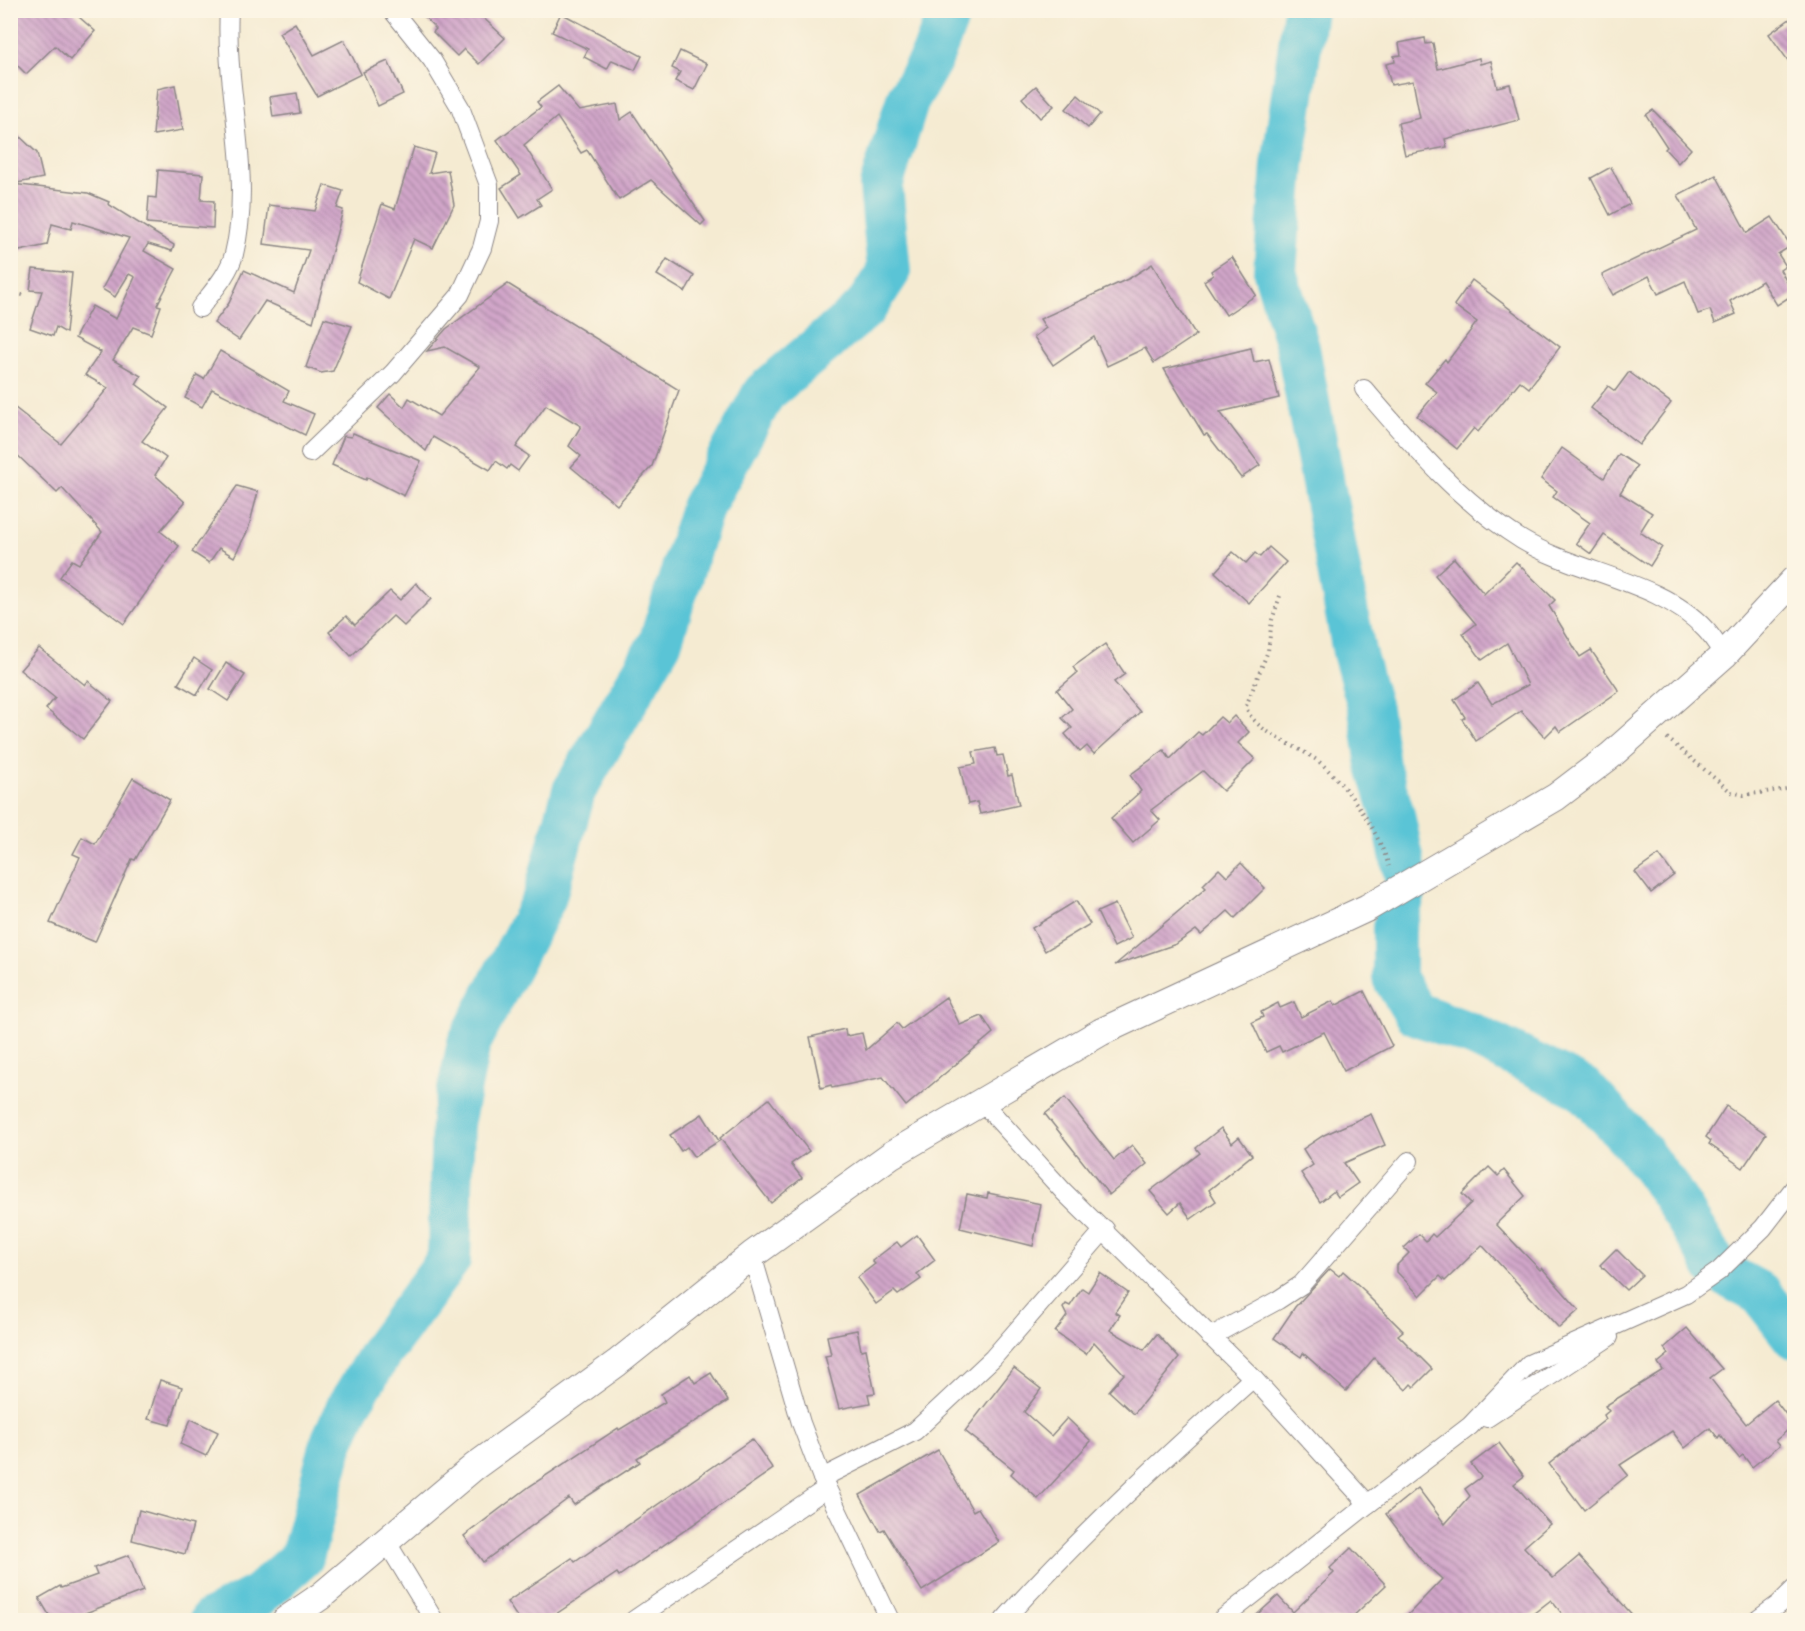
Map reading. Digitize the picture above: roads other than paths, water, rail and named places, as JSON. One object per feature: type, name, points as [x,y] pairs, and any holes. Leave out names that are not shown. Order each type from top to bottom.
[{"type":"street","points":[[200,308],[220,282],[233,255],[240,205],[239,137],[228,31],[229,10]]},
{"type":"street","points":[[310,453],[393,373],[460,295],[482,248],[489,221],[489,185],[460,107],[432,60],[392,10]]},
{"type":"street","points":[[1364,389],[1427,462],[1485,515],[1524,541],[1675,605],[1705,628],[1724,655]]},
{"type":"street","points":[[286,1620],[321,1596],[474,1467],[617,1363],[752,1256],[891,1155],[1101,1032],[1367,908],[1556,797],[1610,756],[1724,655],[1794,580]]},
{"type":"street","points":[[982,1102],[1064,1192],[1253,1378],[1368,1504]]},
{"type":"street","points":[[1210,1337],[1301,1285],[1409,1161]]},
{"type":"street","points":[[1221,1620],[1368,1504],[1454,1441],[1629,1324],[1686,1294],[1719,1271],[1756,1236],[1794,1188]]},
{"type":"street","points":[[634,1620],[824,1483],[915,1431],[993,1358],[1104,1229]]},
{"type":"street","points":[[752,1256],[801,1423],[824,1483],[890,1620]]},
{"type":"street","points":[[1004,1620],[1158,1463],[1253,1378]]},
{"type":"street","points":[[387,1541],[434,1620]]},
{"type":"street","points":[[1757,1620],[1779,1605],[1794,1589]]},
{"type":"waterway","points":[[211,1620],[259,1595],[302,1557],[333,1440],[349,1405],[381,1352],[449,1259],[453,1119],[469,1043],[544,899],[574,791],[660,643],[702,508],[764,393],[865,308],[889,271],[881,186],[908,99],[932,57],[950,10]]},
{"type":"waterway","points":[[1305,10],[1283,165],[1275,272],[1298,348],[1354,652],[1370,709],[1378,766],[1393,815],[1407,882],[1394,928],[1394,978],[1415,1013],[1475,1036],[1584,1089],[1634,1143],[1670,1191],[1719,1271],[1761,1294],[1794,1337]]}]
